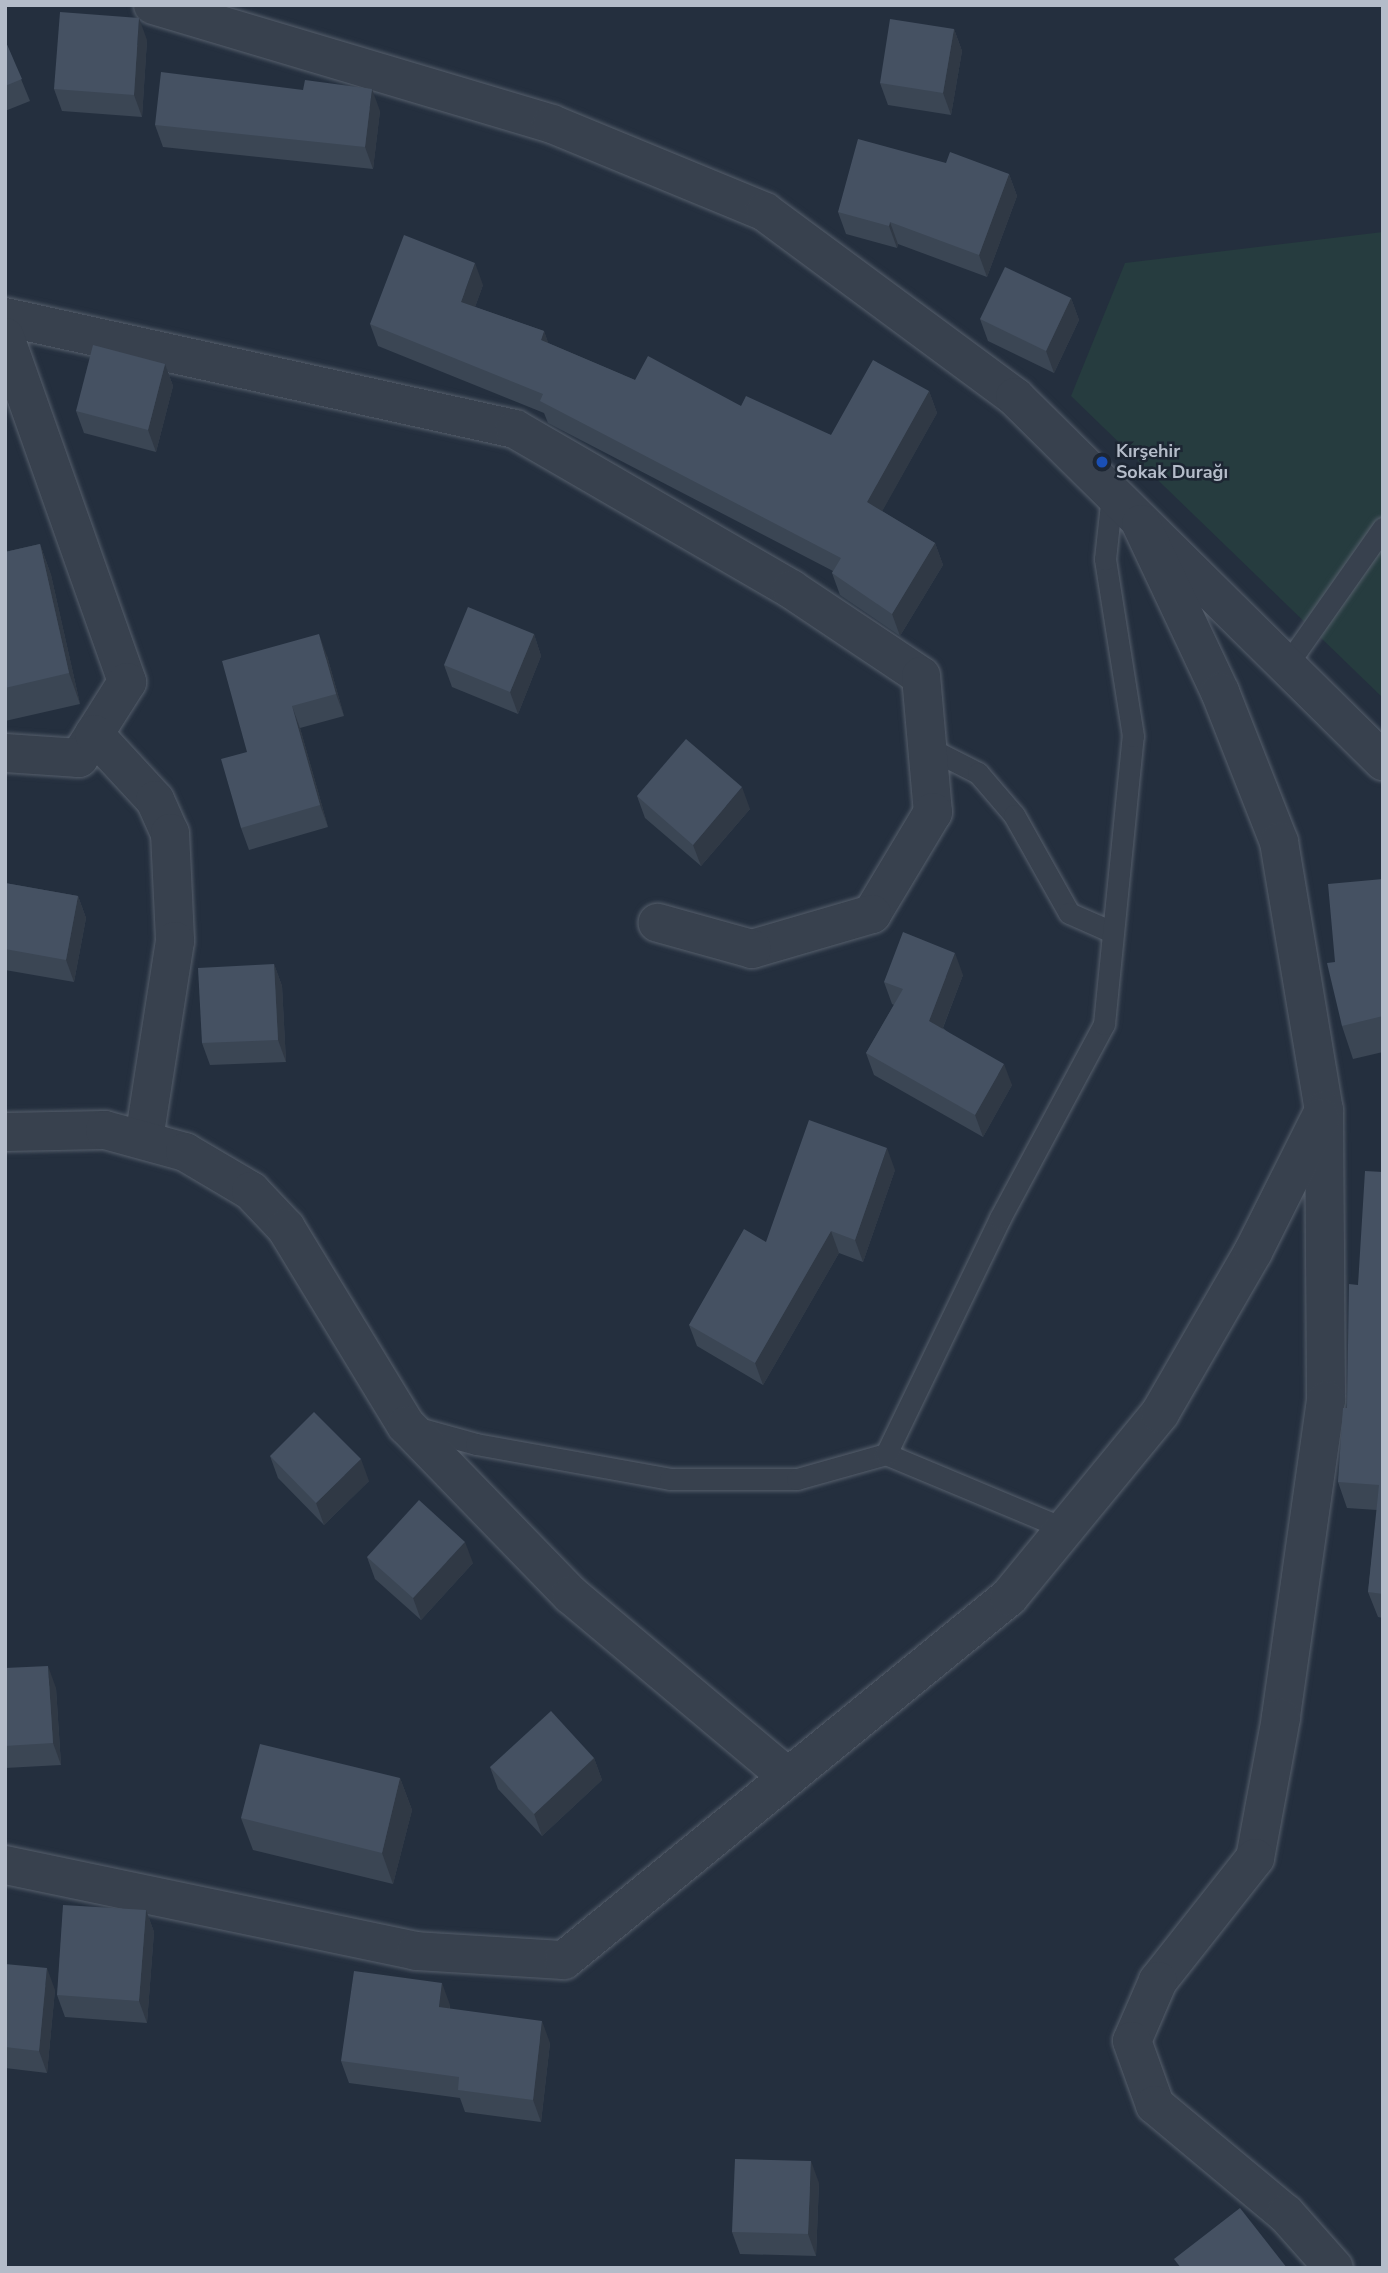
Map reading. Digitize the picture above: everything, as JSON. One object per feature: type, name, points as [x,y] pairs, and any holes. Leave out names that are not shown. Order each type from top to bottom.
[{"type":"street","points":[[153,5],[552,124],[765,212],[1014,397],[1383,761]]},
{"type":"street","points":[[5,317],[515,429],[791,589],[921,676],[933,812],[872,914],[752,948],[658,923]]},
{"type":"street","points":[[5,337],[127,682],[79,758],[5,753]]},
{"type":"street","points":[[1141,524],[1220,692],[1279,842],[1324,1110],[1326,1400],[1281,1718],[1255,1858],[1158,1981],[1132,2041],[1155,2105],[1286,2214],[1334,2268]]},
{"type":"street","points":[[94,734],[155,800],[170,833],[176,941],[144,1140]]},
{"type":"street","points":[[5,1865],[416,1951],[564,1960],[1009,1597],[1160,1413],[1253,1252],[1324,1110]]},
{"type":"street","points":[[5,1132],[105,1130],[184,1152],[251,1191],[286,1228],[406,1425],[571,1595],[787,1776]]},
{"type":"lane","points":[[886,1454],[1000,1218],[1104,1024],[1110,931],[1133,736],[1105,559],[1112,495]]},
{"type":"lane","points":[[1286,666],[1383,528]]},
{"type":"lane","points":[[927,747],[978,773],[1014,815],[1069,913],[1110,931]]},
{"type":"lane","points":[[406,1425],[476,1444],[670,1479],[797,1479],[886,1454],[1065,1530]]},
{"type":"green space","points":[[1383,232],[1383,698],[1071,396],[1125,263]]},
{"type":"building","points":[[60,12],[139,18],[134,95],[54,89]]},
{"type":"building","points":[[890,19],[954,29],[943,93],[880,83]]},
{"type":"building","points":[[5,40],[22,79],[5,86]]},
{"type":"building","points":[[161,72],[303,90],[305,80],[372,89],[365,147],[155,125]]},
{"type":"building","points":[[858,139],[946,163],[950,152],[1009,174],[979,255],[890,222],[889,226],[838,212]]},
{"type":"building","points":[[404,235],[475,263],[461,302],[544,331],[541,340],[635,380],[648,356],[741,406],[746,396],[831,435],[873,360],[929,391],[867,502],[935,543],[892,614],[832,573],[841,558],[540,401],[543,394],[370,324]]},
{"type":"building","points":[[1005,267],[1071,298],[1046,351],[980,319]]},
{"type":"building","points":[[93,345],[165,364],[148,430],[76,411]]},
{"type":"building","points":[[40,544],[69,673],[5,688],[5,552]]},
{"type":"building","points":[[468,607],[534,634],[510,692],[444,665]]},
{"type":"building","points":[[319,634],[336,694],[292,706],[320,805],[241,828],[221,759],[247,752],[222,661]]},
{"type":"building","points":[[686,739],[742,787],[693,845],[637,796]]},
{"type":"building","points":[[1383,879],[1383,1016],[1342,1026],[1327,963],[1335,962],[1328,884]]},
{"type":"building","points":[[5,883],[78,896],[66,960],[5,949]]},
{"type":"building","points":[[903,932],[955,953],[929,1021],[1004,1064],[975,1115],[866,1053],[903,989],[884,982]]},
{"type":"building","points":[[274,964],[278,1040],[202,1043],[198,968]]},
{"type":"building","points":[[809,1120],[887,1148],[855,1240],[831,1231],[755,1363],[689,1325],[744,1229],[766,1242]]},
{"type":"building","points":[[1365,1171],[1383,1172],[1383,1594],[1368,1592],[1379,1485],[1338,1482],[1343,1408],[1347,1408],[1349,1284],[1358,1285]]},
{"type":"building","points":[[314,1412],[361,1459],[316,1503],[270,1456]]},
{"type":"building","points":[[419,1500],[465,1542],[413,1598],[367,1557]]},
{"type":"building","points":[[48,1666],[53,1743],[5,1746],[5,1668]]},
{"type":"building","points":[[551,1711],[594,1758],[534,1814],[490,1767]]},
{"type":"building","points":[[260,1744],[400,1778],[382,1853],[241,1818]]},
{"type":"building","points":[[63,1905],[146,1910],[139,2001],[57,1995]]},
{"type":"building","points":[[5,1964],[47,1968],[39,2051],[5,2047]]},
{"type":"building","points":[[354,1971],[442,1983],[439,2007],[542,2021],[533,2100],[458,2090],[459,2077],[341,2061]]},
{"type":"building","points":[[735,2159],[811,2161],[808,2234],[732,2232]]},
{"type":"building","points":[[1240,2208],[1287,2268],[1181,2268],[1174,2259]]},
{"type":"place","name":"Kırşehir Sokak Durağı","points":[[1102,462]]}]
